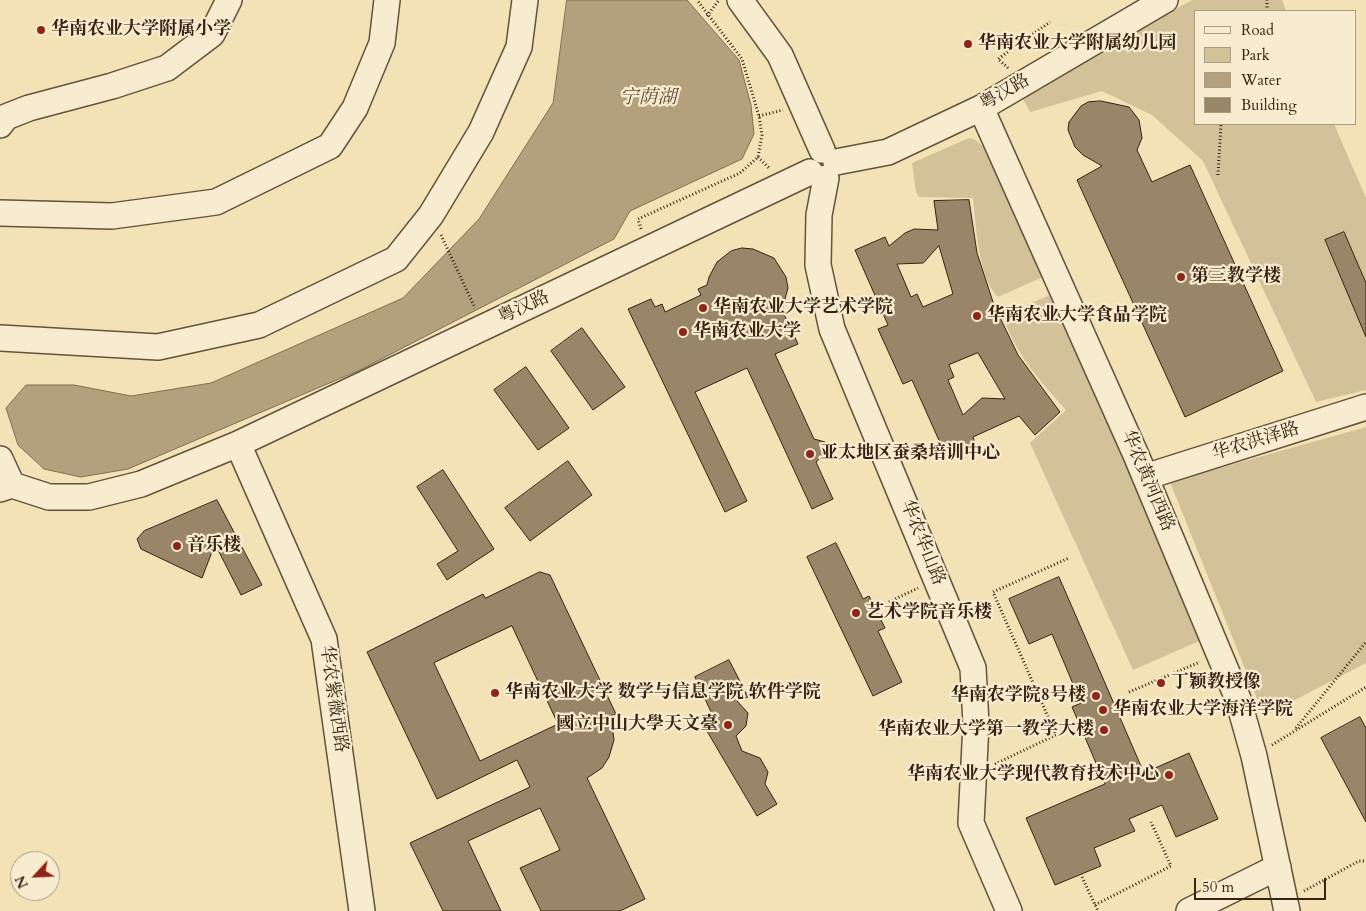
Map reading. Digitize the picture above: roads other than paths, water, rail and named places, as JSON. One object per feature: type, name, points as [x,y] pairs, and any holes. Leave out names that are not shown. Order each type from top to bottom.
[{"type":"street","points":[[0,125],[6,117],[29,108],[112,86],[167,68],[212,34],[229,0]]},
{"type":"street","points":[[0,213],[112,216],[216,202],[330,146],[355,108],[382,43],[387,0]]},
{"type":"street","points":[[0,338],[158,347],[259,325],[396,259],[431,214],[481,132],[519,47],[525,0]]},
{"type":"street","points":[[740,0],[780,55],[824,166]]},
{"type":"street","name":"粤汉路","points":[[6,487],[49,497],[89,497],[141,484],[238,444],[824,166],[888,152],[981,108],[1165,0]]},
{"type":"street","name":"华农黄河西路","points":[[981,108],[1145,476],[1238,699],[1254,756],[1286,904]]},
{"type":"street","name":"华农华山路","points":[[824,166],[819,215],[818,265],[832,329],[973,668],[976,724],[970,822],[1009,911]]},
{"type":"street","name":"华农洪泽路","points":[[1145,476],[1366,407]]},
{"type":"street","name":"华农紫薇西路","points":[[238,444],[324,639],[362,911]]},
{"type":"street","points":[[0,459],[6,487]]},
{"type":"street","points":[[1189,911],[1278,867]]},
{"type":"water","name":"宁荫湖","points":[[567,0],[687,0],[739,60],[751,105],[754,134],[742,159],[630,211],[614,239],[360,370],[128,469],[81,477],[44,469],[18,445],[6,408],[26,385],[74,385],[131,396],[211,383],[403,298],[479,219],[553,103]]},
{"type":"place","name":"华南农业大学附属小学","points":[[41,30]]},
{"type":"place","name":"华南农业大学附属幼儿园","points":[[968,44]]},
{"type":"place","name":"第三教学楼","points":[[1181,277]]},
{"type":"place","name":"华南农业大学艺术学院","points":[[703,308]]},
{"type":"place","name":"华南农业大学食品学院","points":[[977,316]]},
{"type":"place","name":"华南农业大学","points":[[683,332]]},
{"type":"place","name":"亚太地区蚕桑培训中心","points":[[810,454]]},
{"type":"place","name":"音乐楼","points":[[177,546]]},
{"type":"place","name":"艺术学院音乐楼","points":[[856,613]]},
{"type":"place","name":"丁颖教授像","points":[[1161,683]]},
{"type":"place","name":"华南农业大学 数学与信息学院 软件学院","points":[[495,693]]},
{"type":"place","name":"华南农学院8号楼","points":[[1096,696]]},
{"type":"place","name":"华南农业大学海洋学院","points":[[1103,710]]},
{"type":"place","name":"國立中山大學天文臺","points":[[728,725]]},
{"type":"place","name":"华南农业大学第一教学大楼","points":[[1104,730]]},
{"type":"place","name":"华南农业大学现代教育技术中心","points":[[1169,775]]}]
